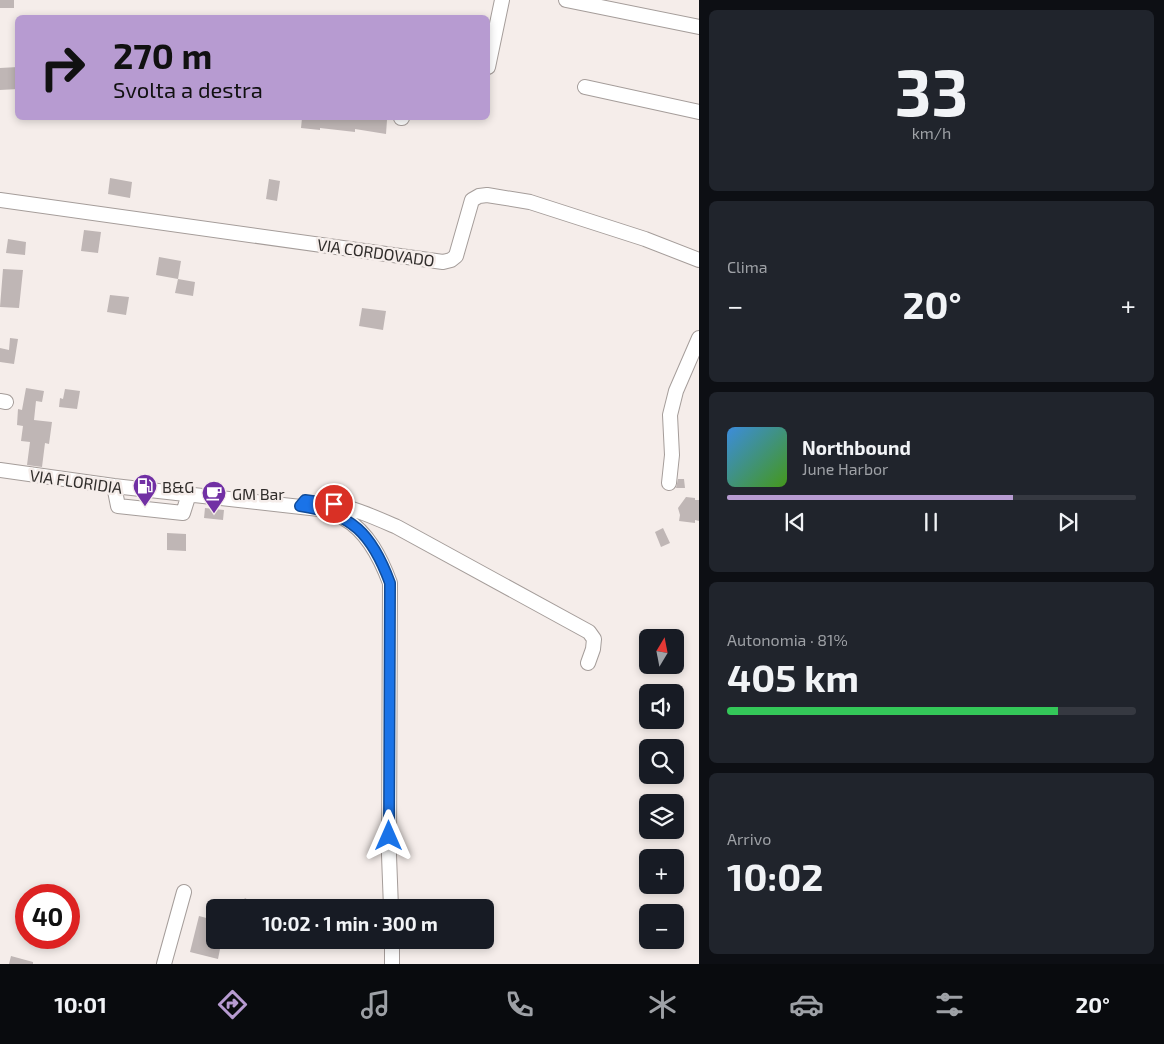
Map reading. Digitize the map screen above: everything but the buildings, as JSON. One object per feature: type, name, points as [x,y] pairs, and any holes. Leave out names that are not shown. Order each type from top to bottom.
[{"type":"street","points":[[490,57],[502,0]]},
{"type":"street","points":[[566,0],[699,27]]},
{"type":"street","points":[[585,87],[699,112]]},
{"type":"street","name":"VIA CORDOVADO","points":[[0,200],[443,262],[451,260],[456,256],[472,200],[479,196],[487,195],[530,202],[645,239],[699,260]]},
{"type":"street","points":[[669,483],[672,455],[670,415],[676,391],[699,338]]},
{"type":"street","name":"VIA FLORIDIA","points":[[0,470],[114,486],[320,509],[346,519],[373,546],[383,562],[390,583],[389,855],[391,899]]},
{"type":"street","points":[[114,486],[118,506],[183,513],[189,494]]},
{"type":"street","points":[[300,506],[305,500],[334,504],[374,517],[406,531],[589,632],[594,639],[588,664]]},
{"type":"street","points":[[164,964],[184,892]]},
{"type":"street","points":[[392,949],[392,964]]},
{"type":"place","name":"B&G","points":[[145,507]]},
{"type":"place","name":"GM Bar","points":[[214,514]]},
{"type":"route","points":[[334,504],[305,500],[300,506],[334,513],[346,519],[359,530],[373,546],[383,562],[390,583],[389,836]]}]
